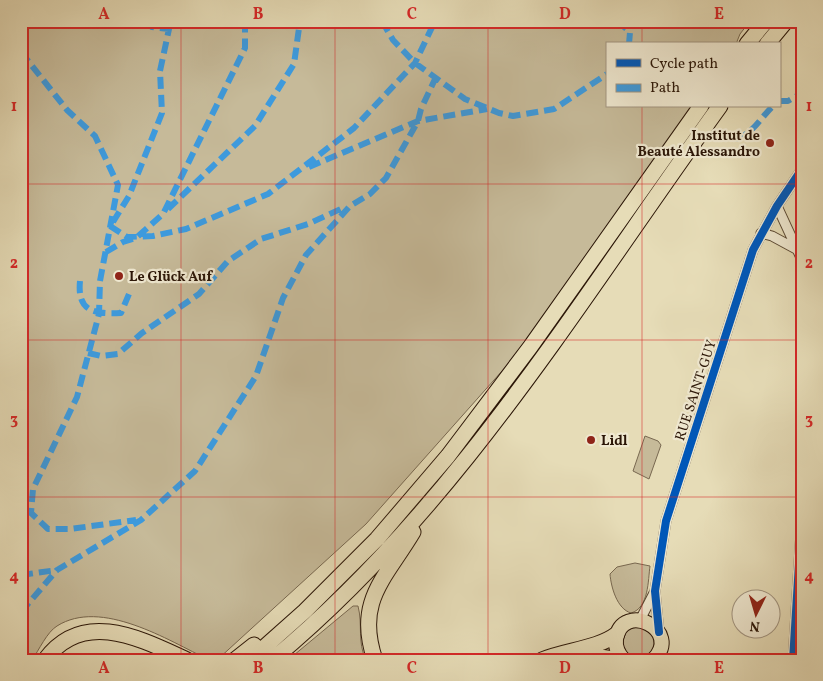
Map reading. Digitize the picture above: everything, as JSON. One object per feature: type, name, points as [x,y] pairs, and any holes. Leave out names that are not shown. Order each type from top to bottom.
[{"type":"highway","points":[[749,42],[766,21]]},
{"type":"highway","points":[[769,42],[786,21]]},
{"type":"highway","points":[[250,660],[305,610],[377,538],[448,456],[530,346],[700,108]]},
{"type":"highway","points":[[272,660],[363,575],[425,510],[486,434],[544,355],[719,108]]},
{"type":"highway","points":[[375,660],[368,639],[367,618],[373,598],[383,577],[401,552],[425,510]]},
{"type":"highway","points":[[235,660],[281,623],[305,610]]},
{"type":"highway","points":[[45,660],[67,638],[85,632],[100,630],[120,633],[148,642],[187,660]]},
{"type":"highway","points":[[542,660],[562,652],[604,642],[618,634]]},
{"type":"highway","points":[[53,660],[70,643],[86,637],[100,636],[120,638],[176,660]]},
{"type":"highway","points":[[579,660],[600,657],[620,660]]},
{"type":"main road","points":[[624,660],[616,646],[618,634],[626,623],[640,620],[651,623],[659,632],[661,644],[658,657]]},
{"type":"street","name":"RUE SAINT-GUY","points":[[659,632],[655,591],[666,522],[753,250],[786,191],[802,169]]},
{"type":"street","points":[[786,191],[802,182]]},
{"type":"street","points":[[777,206],[802,260]]},
{"type":"street","points":[[761,233],[772,236],[796,249]]},
{"type":"street","points":[[793,660],[802,516]]},
{"type":"street","name":"RUE SAINT-GUY","points":[[640,620],[655,591]]},
{"type":"shaded area","points":[[21,21],[750,21],[740,34],[737,42],[606,42],[606,108],[697,108],[526,344],[366,524],[217,660],[209,660],[174,642],[134,625],[114,619],[94,617],[74,619],[57,626],[47,637],[32,660],[21,660]]},
{"type":"shaded area","points":[[645,436],[658,441],[661,445],[649,479],[633,471]]},
{"type":"shaded area","points":[[635,563],[650,566],[648,586],[644,600],[637,610],[631,613],[626,611],[618,602],[613,591],[610,574],[617,567]]},
{"type":"shaded area","points":[[353,606],[358,606],[362,647],[366,660],[288,660]]},
{"type":"shaded area","points":[[638,627],[650,631],[654,643],[650,655],[638,659],[626,655],[622,643],[626,631]]},
{"type":"marked path","points":[[144,21],[152,27],[169,29]]},
{"type":"marked path","points":[[113,222],[129,196],[162,113],[160,71],[169,29],[168,21]]},
{"type":"marked path","points":[[106,252],[123,242],[136,238],[163,214],[245,48],[245,21]]},
{"type":"marked path","points":[[168,209],[255,126],[294,64],[300,21]]},
{"type":"marked path","points":[[382,21],[393,40],[415,63],[465,99],[499,113],[513,116],[554,109],[606,75]]},
{"type":"marked path","points":[[110,226],[127,237],[153,236],[186,229],[268,194],[354,128],[415,63],[435,21]]},
{"type":"marked path","points":[[617,21],[630,32],[629,42]]},
{"type":"marked path","points":[[21,52],[67,110],[95,136],[118,185],[100,281],[99,314],[77,397],[33,489],[31,513],[48,529],[70,529],[136,520]]},
{"type":"marked path","points":[[21,612],[57,570],[141,520],[195,471],[256,376],[283,298],[306,255],[350,206],[370,194],[386,178],[418,121],[421,109],[436,77]]},
{"type":"marked path","points":[[780,101],[788,101],[802,93]]},
{"type":"marked path","points":[[736,139],[752,129],[771,108]]},
{"type":"marked path","points":[[309,167],[418,121],[487,109]]},
{"type":"marked path","points":[[88,353],[101,356],[118,354],[142,333],[199,294],[228,261],[261,239],[308,224],[345,207]]},
{"type":"marked path","points":[[80,281],[81,299],[89,309],[95,311],[121,313],[129,294]]},
{"type":"marked path","points":[[21,575],[57,570]]},
{"type":"cycle path","points":[[659,632],[655,591],[666,521],[753,250],[777,206],[802,169]]},
{"type":"cycle path","points":[[793,660],[802,516]]},
{"type":"place","name":"Institut de Beauté Alessandro","points":[[770,143]]},
{"type":"place","name":"Le Glück Auf","points":[[119,276]]},
{"type":"place","name":"Lidl","points":[[591,440]]}]
